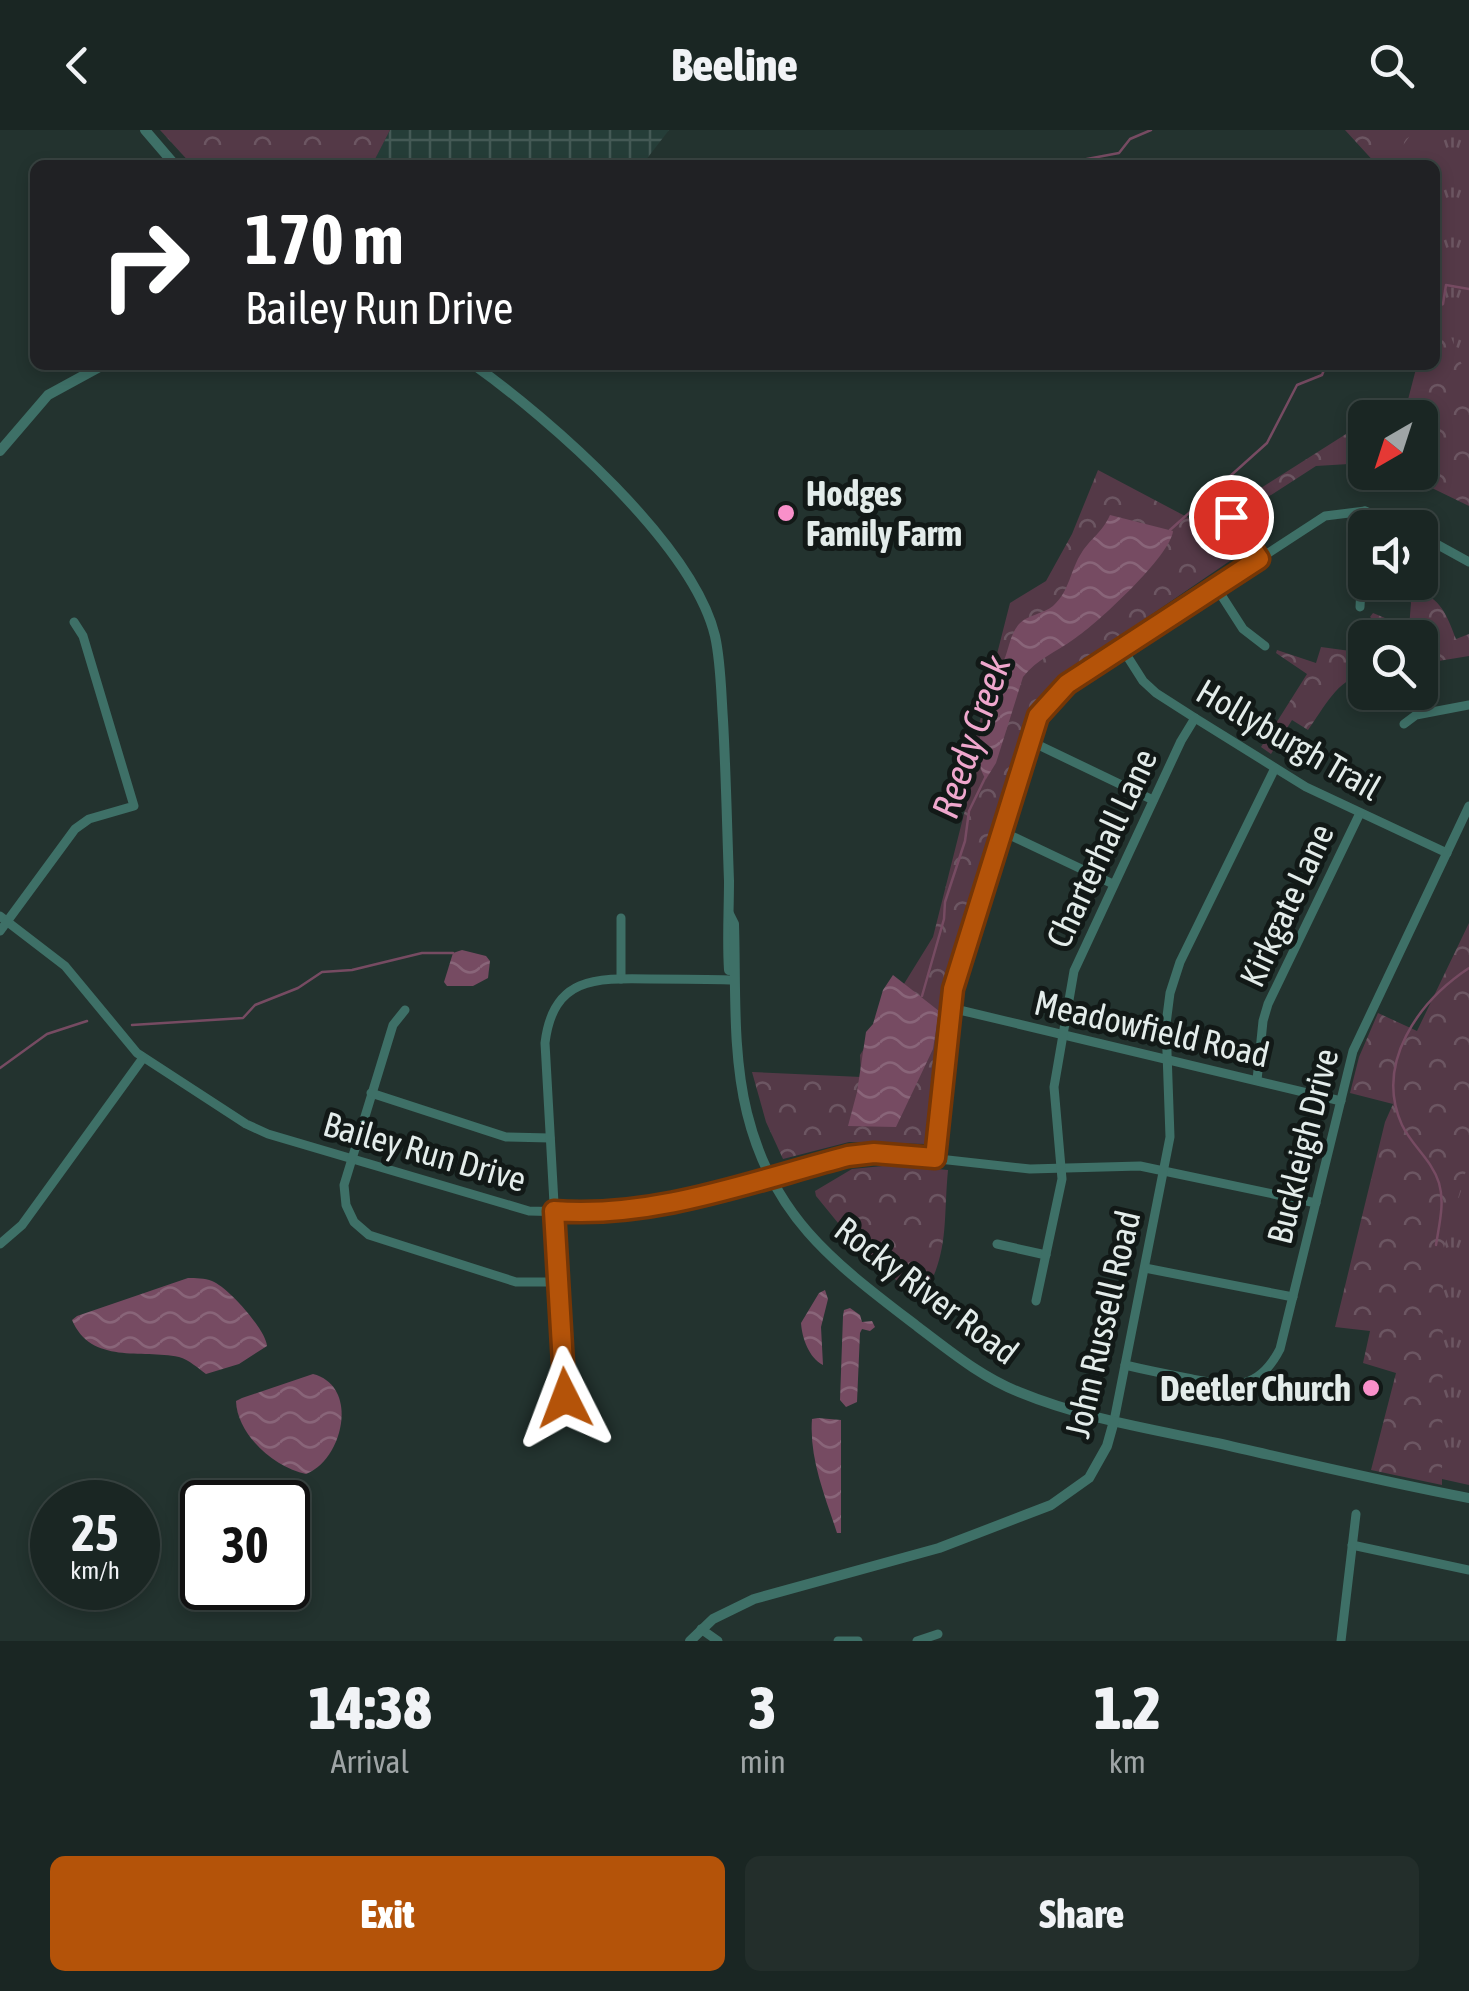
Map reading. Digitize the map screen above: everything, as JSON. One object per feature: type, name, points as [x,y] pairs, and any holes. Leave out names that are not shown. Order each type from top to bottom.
[{"type":"street","points":[[145,130],[171,160]]},
{"type":"street","points":[[0,451],[48,395],[95,370]]},
{"type":"street","name":"Rocky River Road","points":[[480,370],[562,435],[616,488],[671,554],[703,604],[716,641],[721,683],[729,914],[726,923],[731,1008],[736,1020]]},
{"type":"street","points":[[935,1158],[959,964],[1038,716],[1067,684],[1326,516],[1348,513]]},
{"type":"street","points":[[1231,517],[1259,559]]},
{"type":"street","points":[[1438,544],[1469,562]]},
{"type":"street","points":[[1216,587],[1243,630],[1265,646]]},
{"type":"street","points":[[1360,600],[1360,608]]},
{"type":"street","points":[[0,931],[4,918],[75,829],[89,819],[134,806],[82,632],[74,622]]},
{"type":"street","name":"Hollyburgh Trail","points":[[1122,648],[1144,682],[1195,718],[1275,768],[1446,854]]},
{"type":"street","points":[[1404,724],[1416,715],[1469,705]]},
{"type":"street","name":"Charterhall Lane","points":[[1036,1300],[1062,1168],[1054,1087],[1080,954],[1195,718]]},
{"type":"street","points":[[1030,741],[1153,800]]},
{"type":"street","name":"John Russell Road","points":[[690,1641],[701,1629],[754,1599],[939,1548],[1051,1505],[1088,1478],[1108,1446],[1170,1138],[1166,1024],[1170,993],[1180,962],[1275,768]]},
{"type":"street","name":"Buckleigh Drive","points":[[1125,1365],[1226,1386],[1253,1380],[1268,1368],[1280,1349],[1352,1052],[1469,806]]},
{"type":"street","name":"Kirkgate Lane","points":[[1257,1080],[1262,1021],[1268,1004],[1360,813]]},
{"type":"street","points":[[1001,831],[1113,884]]},
{"type":"street","name":"Rocky River Road","points":[[729,914],[734,924],[736,1020],[747,1114],[772,1178],[802,1227],[837,1265],[962,1360],[1016,1391],[1066,1409],[1469,1498]]},
{"type":"street","name":"Bailey Run Drive","points":[[4,918],[65,966],[120,1036],[143,1058],[246,1124],[515,1208],[554,1211],[647,1206],[861,1155],[935,1158],[1030,1169],[1122,1165],[1164,1170],[1316,1203]]},
{"type":"street","points":[[620,979],[621,918]]},
{"type":"street","points":[[560,1413],[565,1398],[545,1043],[548,1022],[567,993],[585,982],[730,980]]},
{"type":"street","name":"Meadowfield Road","points":[[951,1008],[1340,1101]]},
{"type":"street","points":[[404,1010],[392,1024],[344,1185],[346,1205],[354,1222],[368,1235],[516,1282],[558,1282]]},
{"type":"street","points":[[0,1244],[22,1225],[143,1058]]},
{"type":"street","points":[[372,1093],[506,1137],[550,1138]]},
{"type":"street","points":[[996,1244],[1046,1255]]},
{"type":"street","points":[[1144,1268],[1293,1298]]},
{"type":"street","points":[[1341,1641],[1356,1514]]},
{"type":"street","points":[[1352,1546],[1469,1570]]},
{"type":"street","points":[[701,1629],[707,1641]]},
{"type":"street","points":[[701,1629],[718,1641]]},
{"type":"street","points":[[917,1641],[938,1634]]},
{"type":"street","points":[[838,1641],[858,1641]]},
{"type":"shaded area","points":[[390,130],[669,130],[646,160],[375,160]]},
{"type":"green space","points":[[160,130],[390,130],[375,160],[187,160]]},
{"type":"green space","points":[[1345,130],[1469,130],[1469,506],[1436,490],[1438,400],[1408,400],[1416,370],[1440,370],[1440,160],[1372,160]]},
{"type":"green space","points":[[1414,130],[1469,130],[1469,383],[1440,309],[1440,160],[1393,160]]},
{"type":"green space","points":[[1346,434],[1348,464],[1316,466],[1240,515],[1234,505]]},
{"type":"green space","points":[[1098,470],[1202,525],[1217,516],[1240,554],[1060,677],[1036,702],[1024,725],[948,970],[926,1144],[849,1142],[783,1159],[766,1122],[752,1072],[861,1077],[860,1055],[933,937],[967,802],[960,799],[1010,603],[1046,581],[1072,534]]},
{"type":"green space","points":[[1410,600],[1434,600],[1445,613],[1456,639],[1469,634],[1469,656],[1438,661],[1438,620],[1410,620]]},
{"type":"green space","points":[[1373,613],[1390,620],[1373,620],[1370,617]]},
{"type":"green space","points":[[1321,647],[1348,651],[1348,681],[1308,730],[1292,720],[1271,754],[1261,747],[1307,674],[1277,650],[1316,663]]},
{"type":"green space","points":[[1469,923],[1469,1451],[1442,1468],[1442,1485],[1371,1470],[1396,1373],[1363,1363],[1370,1331],[1335,1327],[1385,1122],[1393,1104],[1350,1093],[1359,1057],[1378,1013],[1417,1031]]},
{"type":"green space","points":[[1469,1160],[1469,1485],[1442,1479],[1443,1251]]},
{"type":"green space","points":[[893,1165],[948,1170],[941,1253],[920,1301],[856,1245],[815,1191],[852,1169]]},
{"type":"water","points":[[1110,515],[1173,531],[1160,556],[1115,605],[1023,677],[996,763],[986,779],[979,754],[980,737],[1014,632],[1022,621],[1059,600],[1082,552]]},
{"type":"water","points":[[462,950],[486,956],[490,961],[488,978],[473,986],[447,986],[444,982],[453,953]]},
{"type":"water","points":[[893,975],[939,1011],[933,1049],[896,1127],[848,1126],[866,1032]]},
{"type":"water","points":[[188,1278],[209,1280],[227,1291],[253,1320],[267,1346],[239,1364],[206,1374],[179,1357],[104,1349],[92,1344],[72,1320],[77,1316]]},
{"type":"water","points":[[825,1290],[828,1299],[821,1327],[823,1365],[807,1347],[801,1323],[819,1293]]},
{"type":"water","points":[[850,1308],[860,1315],[862,1322],[872,1321],[875,1327],[860,1333],[857,1402],[846,1407],[840,1400],[843,1316],[844,1310]]},
{"type":"water","points":[[313,1374],[328,1381],[337,1393],[341,1423],[329,1454],[306,1474],[282,1465],[260,1448],[243,1426],[236,1401]]},
{"type":"water","points":[[812,1419],[841,1420],[841,1533],[837,1533],[815,1462]]},
{"type":"waterway","points":[[1082,160],[1119,153],[1130,139],[1151,130]]},
{"type":"waterway","name":"Reedy Creek","points":[[1440,305],[1446,285],[1469,289]]},
{"type":"waterway","name":"Reedy Creek","points":[[1170,530],[1267,443],[1297,385],[1322,375],[1324,370]]},
{"type":"waterway","name":"Reedy Creek","points":[[922,996],[965,841],[969,811],[986,776]]},
{"type":"waterway","points":[[132,1025],[243,1018],[255,1005],[298,988],[322,972],[352,970],[422,953],[453,953]]},
{"type":"waterway","points":[[1436,1245],[1441,1206],[1439,1183],[1402,1125],[1394,1079],[1398,1057],[1418,1016],[1469,968]]},
{"type":"waterway","points":[[0,1068],[47,1034],[87,1021]]},
{"type":"place","name":"Hodges Family Farm","points":[[786,513]]},
{"type":"place","name":"Deetler Church","points":[[1371,1388]]},
{"type":"route","points":[[565,1398],[554,1211],[682,1200],[848,1156],[874,1153],[935,1158],[953,989],[1038,716],[1067,684],[1259,559],[1231,517]]}]
